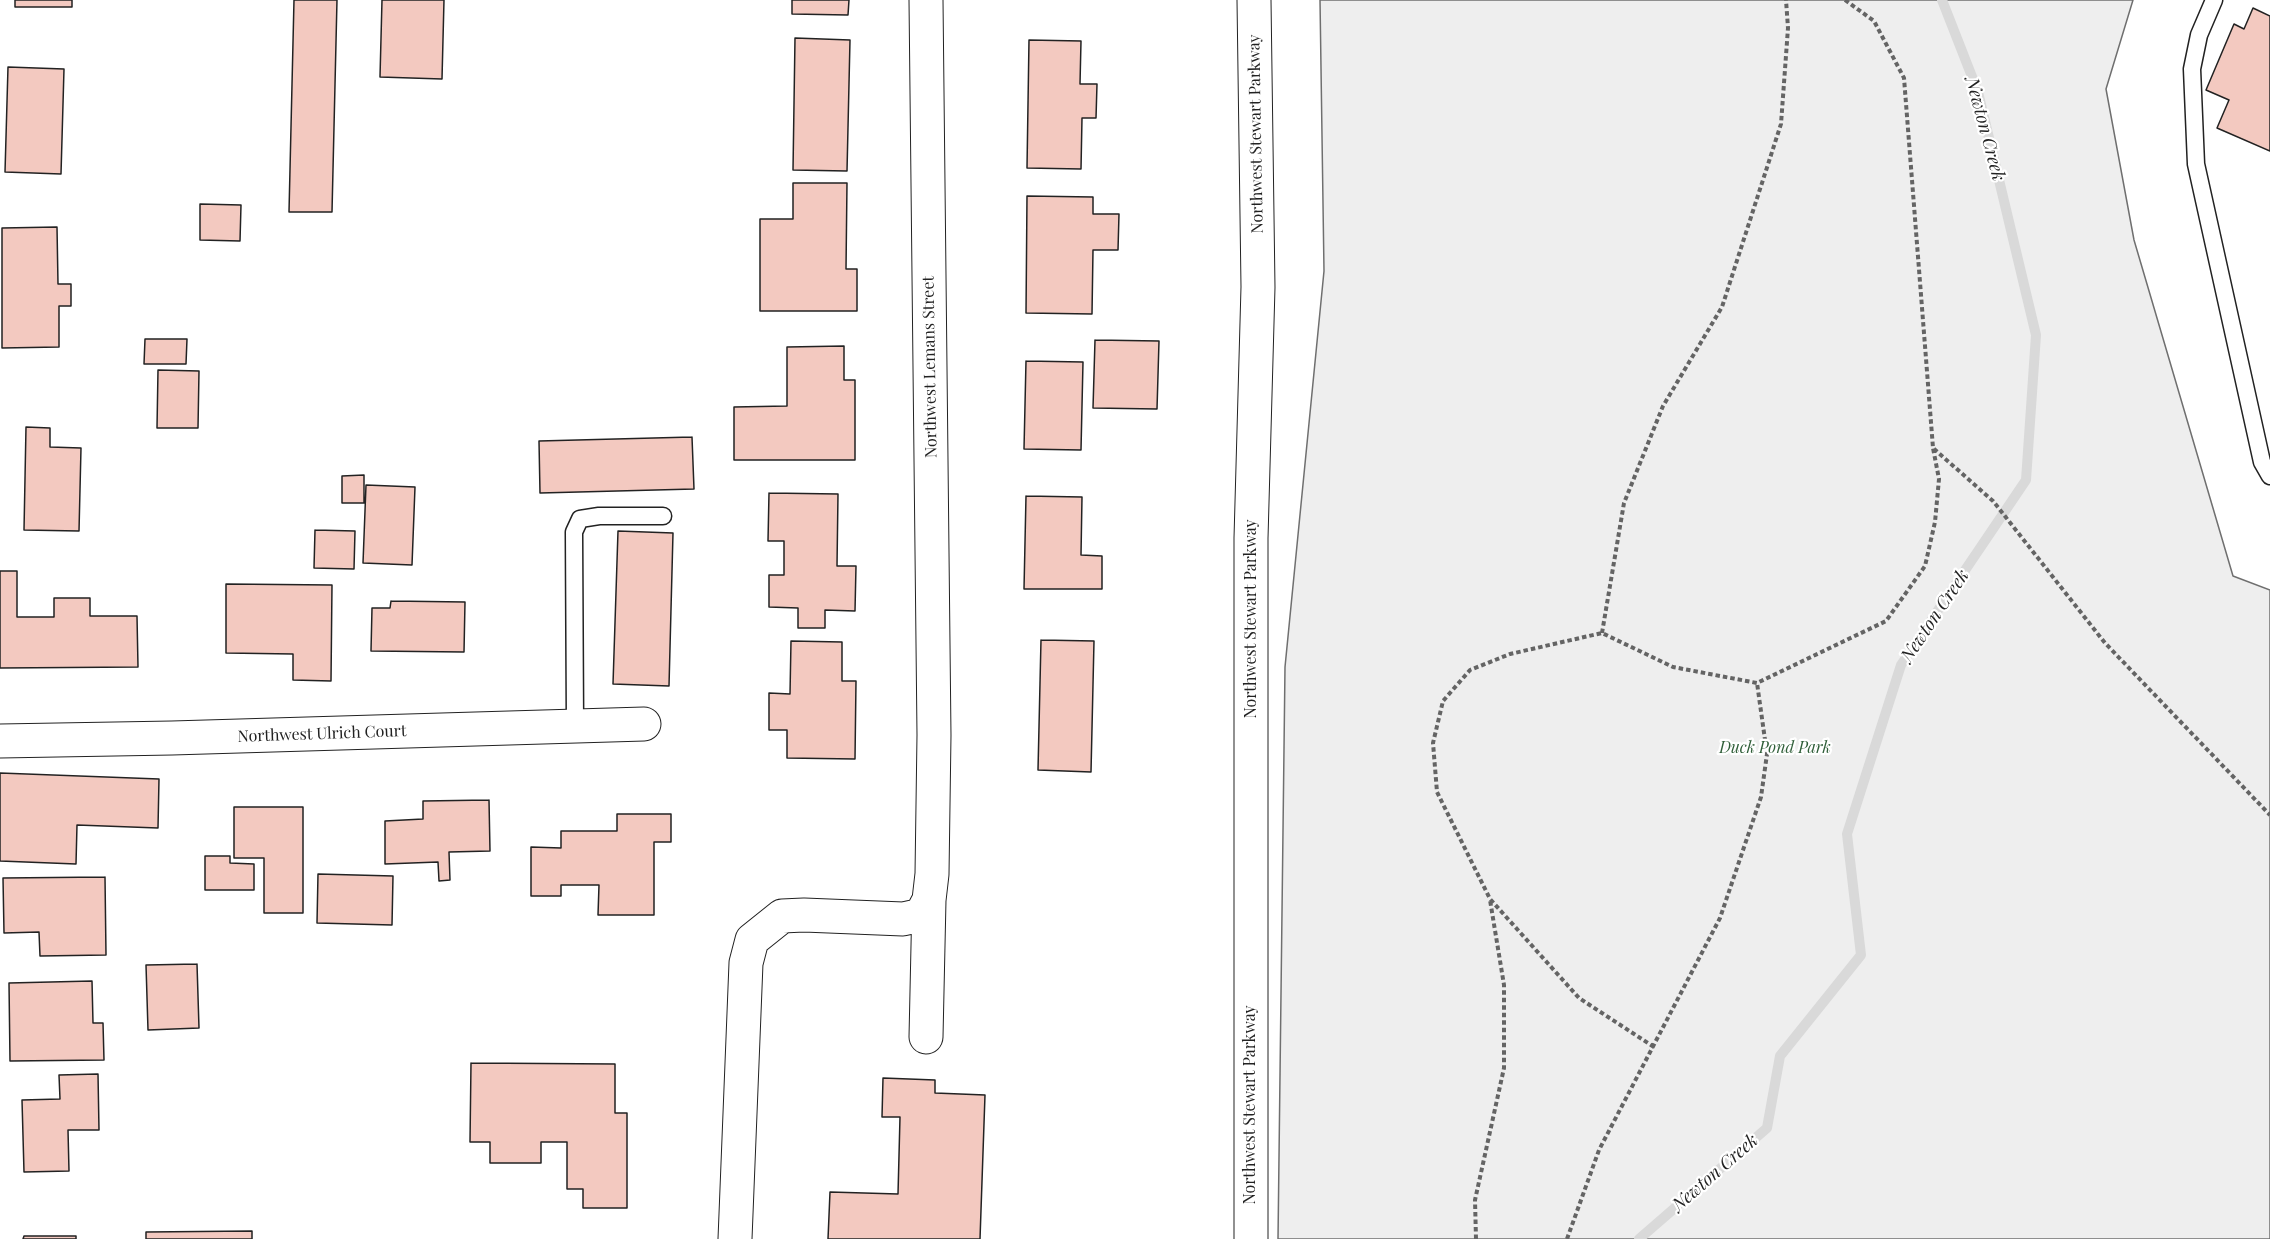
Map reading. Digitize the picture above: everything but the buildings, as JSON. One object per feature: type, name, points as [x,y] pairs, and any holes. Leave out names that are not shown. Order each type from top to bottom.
[{"type":"street","name":"Northwest Lemans Street","points":[[926,0],[934,735],[926,1037]]},
{"type":"street","name":"Northwest Stewart Parkway","points":[[1251,1239],[1251,538],[1258,286],[1254,0]]},
{"type":"street","name":"Northwest Ulrich Court","points":[[0,741],[644,724]]},
{"type":"street","points":[[735,1239],[746,963],[752,940],[782,916],[903,919],[921,915],[929,900]]},
{"type":"lane","points":[[2214,0],[2199,35],[2192,69],[2196,164],[2262,462],[2270,476]]},
{"type":"lane","points":[[575,726],[574,532],[580,519],[599,516],[663,516]]},
{"type":"path","points":[[1602,633],[1624,503],[1663,406],[1722,307],[1781,124],[1788,28],[1785,0]]},
{"type":"path","points":[[1654,1047],[1579,998],[1490,899],[1437,792],[1433,743],[1443,701],[1470,670],[1510,654],[1602,633],[1673,667],[1757,683],[1886,621],[1925,566],[1935,522],[1939,479],[1933,448],[1904,78],[1874,21],[1845,0]]},
{"type":"path","points":[[1933,448],[1993,501],[2105,643],[2270,815]]},
{"type":"path","points":[[1567,1239],[1599,1150],[1720,918],[1761,797],[1767,754],[1757,683]]},
{"type":"path","points":[[1476,1239],[1475,1200],[1504,1068],[1504,985],[1490,899]]},
{"type":"green space","name":"Duck Pond Park","points":[[1320,0],[2133,0],[2106,89],[2134,240],[2233,576],[2270,590],[2270,1239],[1278,1239],[1285,667],[1324,271]]},
{"type":"waterway","name":"Newton Creek","points":[[1639,1239],[1767,1128],[1780,1056],[1861,955],[1847,834],[1901,665],[2026,480],[2036,335],[1978,92],[1942,0]]}]
